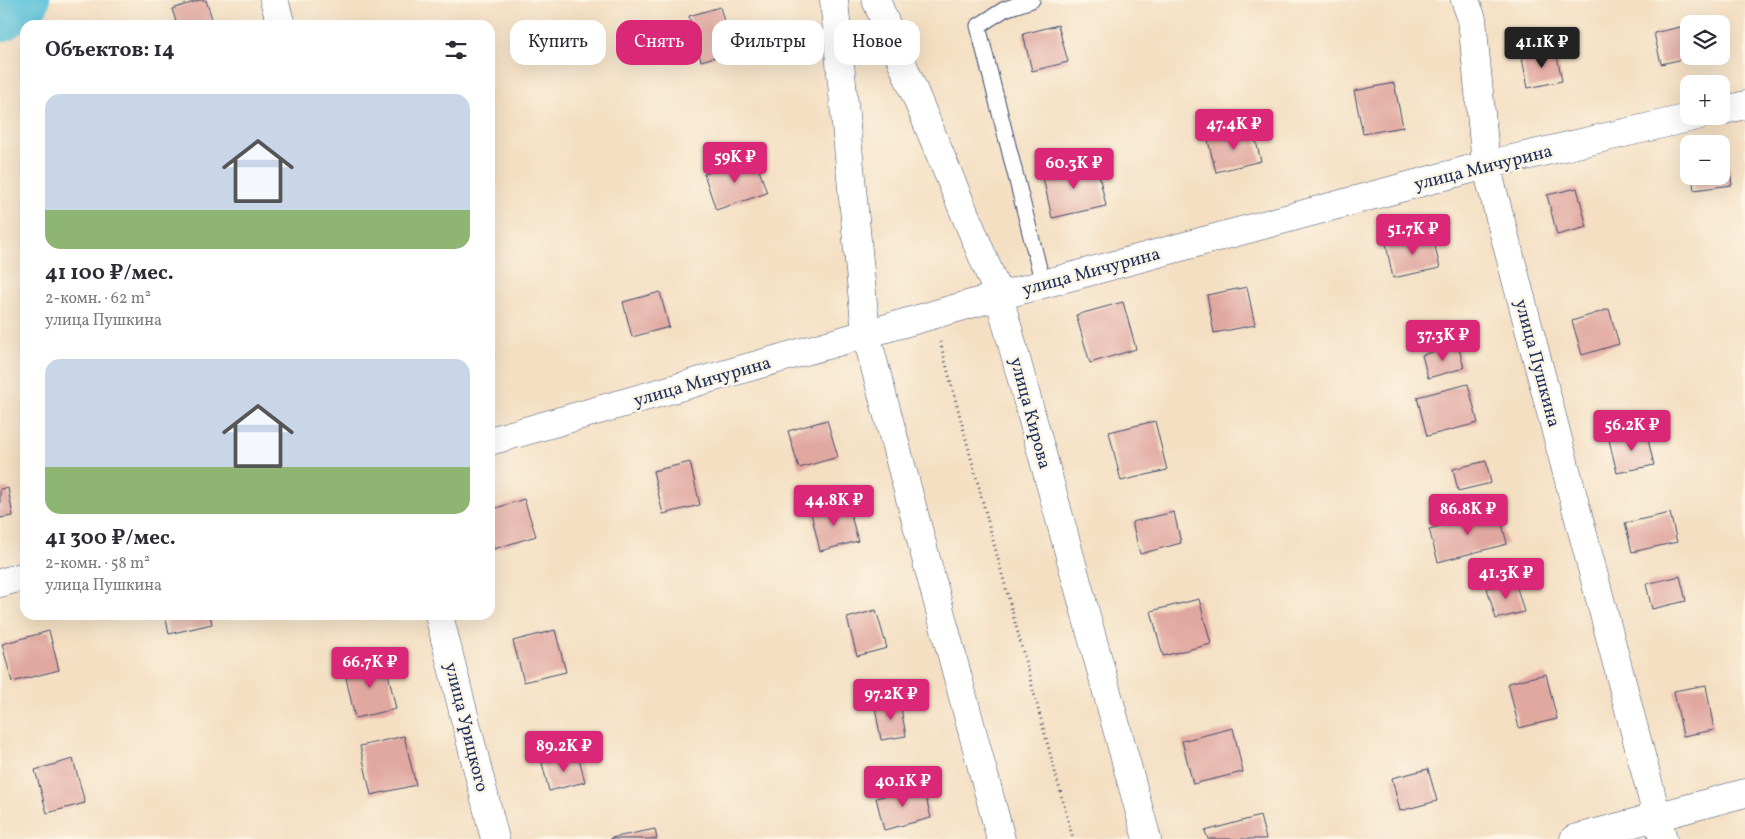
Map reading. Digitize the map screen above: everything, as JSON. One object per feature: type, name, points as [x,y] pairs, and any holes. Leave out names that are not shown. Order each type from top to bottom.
[{"type":"street","points":[[274,0],[280,20]]},
{"type":"street","points":[[834,0],[866,334],[1001,839]]},
{"type":"street","name":"улица Кирова","points":[[876,0],[999,296],[1147,839]]},
{"type":"street","name":"улица Пушкина","points":[[1465,0],[1472,19],[1486,165],[1660,828]]},
{"type":"street","points":[[1730,109],[1745,105]]},
{"type":"street","name":"улица Мичурина","points":[[495,440],[1043,284],[1486,165],[1680,120]]},
{"type":"street","points":[[0,583],[20,577]]},
{"type":"street","name":"улица Урицкого","points":[[440,620],[496,839]]},
{"type":"street","points":[[1574,839],[1660,828],[1745,793]]},
{"type":"lane","points":[[1032,0],[1005,9],[978,26],[1043,284]]},
{"type":"path","points":[[932,315],[1073,839]]},
{"type":"building","points":[[200,0],[206,0],[212,20],[175,20],[172,9]]},
{"type":"building","points":[[720,7],[724,20],[712,20],[712,58],[702,61],[702,20],[690,20],[689,16]]},
{"type":"building","points":[[1058,25],[1068,62],[1032,71],[1023,34]]},
{"type":"building","points":[[1680,27],[1680,60],[1661,64],[1654,33]]},
{"type":"building","points":[[1556,51],[1562,81],[1528,88],[1522,58]]},
{"type":"building","points":[[1394,83],[1403,127],[1363,134],[1354,91]]},
{"type":"building","points":[[1253,130],[1261,161],[1216,172],[1208,141]]},
{"type":"building","points":[[755,158],[767,193],[716,210],[704,174]]},
{"type":"building","points":[[1096,161],[1106,206],[1052,218],[1042,173]]},
{"type":"building","points":[[1730,170],[1732,185],[1694,190],[1693,185],[1730,185]]},
{"type":"building","points":[[1577,188],[1587,227],[1557,235],[1547,195]]},
{"type":"building","points":[[1432,233],[1440,268],[1393,278],[1386,244]]},
{"type":"building","points":[[1247,287],[1255,325],[1214,333],[1207,295]]},
{"type":"building","points":[[660,292],[669,327],[632,337],[623,302]]},
{"type":"building","points":[[1123,302],[1136,349],[1090,363],[1076,315]]},
{"type":"building","points":[[1609,309],[1619,344],[1582,355],[1572,321]]},
{"type":"building","points":[[1458,345],[1464,368],[1428,378],[1422,355]]},
{"type":"building","points":[[1468,384],[1478,423],[1427,436],[1417,397]]},
{"type":"building","points":[[827,420],[838,457],[799,468],[788,431]]},
{"type":"building","points":[[1155,421],[1167,470],[1121,481],[1109,432]]},
{"type":"building","points":[[1646,431],[1654,465],[1617,473],[1609,440]]},
{"type":"building","points":[[1486,461],[1491,483],[1458,491],[1453,469]]},
{"type":"building","points":[[690,462],[700,505],[663,514],[653,471]]},
{"type":"building","points":[[8,488],[13,516],[0,518],[0,489]]},
{"type":"building","points":[[524,499],[536,536],[495,549],[495,508]]},
{"type":"building","points":[[848,504],[858,541],[820,551],[811,513]]},
{"type":"building","points":[[1499,511],[1507,544],[1438,562],[1429,529]]},
{"type":"building","points":[[1174,512],[1181,543],[1140,554],[1132,522]]},
{"type":"building","points":[[1670,513],[1677,542],[1632,552],[1625,523]]},
{"type":"building","points":[[1680,576],[1686,601],[1652,609],[1646,584]]},
{"type":"building","points":[[1515,581],[1524,612],[1496,619],[1487,588]]},
{"type":"building","points":[[1199,599],[1211,644],[1163,656],[1151,611]]},
{"type":"building","points":[[876,610],[887,648],[857,656],[847,618]]},
{"type":"building","points":[[166,620],[211,620],[212,624],[169,634]]},
{"type":"building","points":[[555,630],[566,672],[524,682],[513,641]]},
{"type":"building","points":[[49,631],[59,670],[12,682],[2,644]]},
{"type":"building","points":[[385,660],[396,709],[355,718],[344,669]]},
{"type":"building","points":[[1546,674],[1557,719],[1519,728],[1508,683]]},
{"type":"building","points":[[1706,685],[1714,730],[1683,736],[1674,691]]},
{"type":"building","points":[[900,702],[906,736],[881,740],[875,707]]},
{"type":"building","points":[[1233,728],[1243,772],[1193,784],[1182,741]]},
{"type":"building","points":[[404,736],[416,785],[371,795],[360,746]]},
{"type":"building","points":[[578,754],[585,782],[549,791],[542,763]]},
{"type":"building","points":[[73,759],[85,803],[47,813],[35,770]]},
{"type":"building","points":[[1428,769],[1437,801],[1400,811],[1392,778]]},
{"type":"building","points":[[923,786],[931,818],[884,830],[876,798]]},
{"type":"building","points":[[1260,816],[1266,839],[1208,839],[1205,831]]},
{"type":"building","points":[[655,829],[657,839],[611,839],[611,838]]},
{"type":"waterway","points":[[0,17],[25,0]]}]
